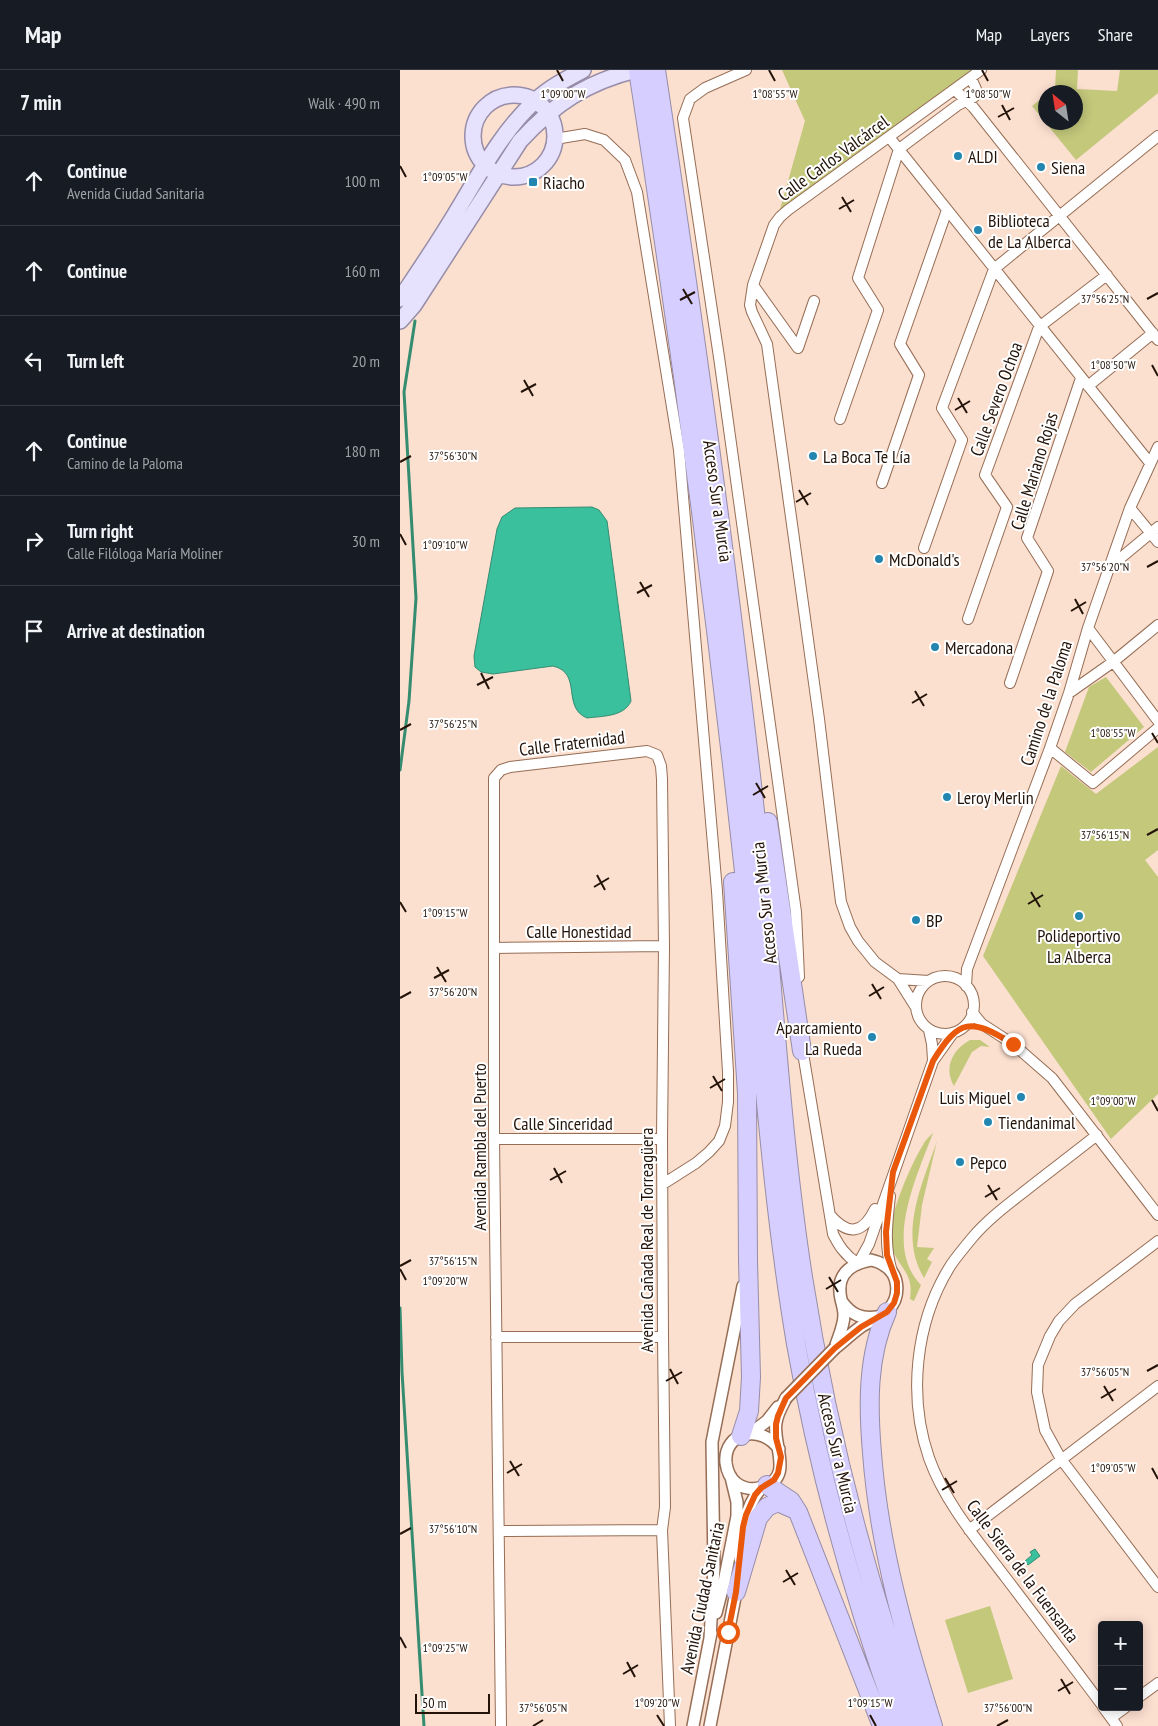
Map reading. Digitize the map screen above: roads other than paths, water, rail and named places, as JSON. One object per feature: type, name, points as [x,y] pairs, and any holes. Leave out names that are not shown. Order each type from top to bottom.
[{"type":"highway","name":"Acceso Sur a Murcia","points":[[656,70],[727,565],[758,839],[793,1203],[812,1331],[838,1458],[857,1534],[881,1616],[918,1726]]},
{"type":"highway","name":"Acceso Sur a Murcia","points":[[632,71],[690,423],[740,841],[776,1204],[796,1344],[841,1540],[864,1620],[900,1726]]},
{"type":"highway","points":[[727,565],[802,1051]]},
{"type":"highway","points":[[740,841],[732,854],[747,1093],[751,1377],[746,1435]]},
{"type":"highway","points":[[882,1314],[870,1383],[870,1426],[874,1483],[891,1582],[933,1726]]},
{"type":"highway","points":[[764,1486],[791,1501],[798,1512],[882,1726]]},
{"type":"highway","points":[[736,1592],[758,1518],[768,1507],[778,1502],[788,1505],[798,1512]]},
{"type":"main road","points":[[400,298],[419,272],[484,166],[513,125],[535,101],[558,84],[583,70]]},
{"type":"main road","points":[[400,320],[414,305],[520,141],[548,112],[577,93],[595,83],[632,71]]},
{"type":"main road","points":[[505,96],[523,96],[535,101],[548,112],[554,124],[555,139],[551,154],[541,167],[528,175],[512,178],[497,174],[484,166],[474,149],[472,137],[474,124],[479,113],[488,104],[505,96]]},
{"type":"street","points":[[746,70],[705,88],[690,99],[684,118],[796,912],[802,1051],[829,1214],[833,1234],[840,1248],[848,1257],[858,1262],[871,1260],[883,1264],[892,1272]]},
{"type":"street","name":"Calle Carlos Valcárcel","points":[[898,979],[875,962],[864,949],[850,926],[841,902],[819,719],[767,344],[750,305],[753,286],[772,230],[780,217],[981,70]]},
{"type":"street","points":[[966,101],[974,97],[976,93],[975,85],[970,78]]},
{"type":"street","points":[[955,90],[973,107],[1156,336],[1088,386]]},
{"type":"street","name":"Calle Carlos Valcárcel","points":[[899,149],[966,101]]},
{"type":"street","points":[[555,139],[585,134],[604,140],[625,160],[637,192],[679,450],[717,891],[728,1062],[728,1095],[725,1126],[719,1141],[696,1163],[663,1184]]},
{"type":"street","points":[[924,548],[962,440],[942,408],[994,269],[1158,136]]},
{"type":"street","points":[[890,137],[946,210],[1150,463]]},
{"type":"street","points":[[840,419],[878,310],[858,278],[899,149]]},
{"type":"street","points":[[882,483],[919,375],[900,344],[946,210]]},
{"type":"street","points":[[400,286],[411,275],[419,272]]},
{"type":"street","points":[[1040,327],[1107,275]]},
{"type":"street","points":[[753,286],[798,348],[814,301]]},
{"type":"street","name":"Calle Severo Ochoa","points":[[968,619],[1007,507],[985,475],[1040,327]]},
{"type":"street","name":"Calle Mariano Rojas","points":[[1010,683],[1048,571],[1027,538],[1081,378]]},
{"type":"street","name":"Camino de la Paloma","points":[[966,986],[966,969],[1050,748],[1069,694],[1088,628],[1130,508],[1158,447]]},
{"type":"street","points":[[1130,508],[1154,530],[1158,542]]},
{"type":"street","points":[[1110,567],[1154,530]]},
{"type":"street","points":[[1069,694],[1113,662],[1158,625]]},
{"type":"street","points":[[1088,628],[1158,721]]},
{"type":"street","points":[[1050,748],[1093,784],[1158,728]]},
{"type":"street","name":"Calle Fraternidad","points":[[494,778],[501,770],[510,767],[633,751],[647,751],[657,755]]},
{"type":"street","name":"Avenida Cañada Real de Torreagüera","points":[[657,755],[661,766],[662,779],[664,946],[662,1337],[665,1507],[662,1530],[670,1726]]},
{"type":"street","name":"Avenida Rambla del Puerto","points":[[494,778],[494,1139],[500,1726]]},
{"type":"street","name":"Calle Honestidad","points":[[494,948],[664,946]]},
{"type":"street","name":"Camino de la Paloma","points":[[956,979],[966,969]]},
{"type":"street","points":[[835,1348],[844,1316],[840,1294],[840,1284],[843,1275],[858,1262],[869,1244],[933,1061],[953,1033],[965,1026],[971,1018],[972,996],[966,986],[956,979],[943,977],[929,981],[898,979]]},
{"type":"street","points":[[898,979],[916,1006]]},
{"type":"street","points":[[929,981],[917,996],[917,1016],[929,1030],[938,1034],[953,1033]]},
{"type":"street","points":[[972,1012],[989,1030],[1013,1044],[1052,1078],[1158,1215]]},
{"type":"street","points":[[965,1026],[989,1030]]},
{"type":"street","points":[[929,1030],[933,1061]]},
{"type":"street","name":"Calle Sierra de la Fuensanta","points":[[1097,1136],[1001,1210],[973,1237],[949,1268],[937,1291],[926,1320],[919,1357],[918,1376],[920,1425],[930,1459],[942,1484],[969,1530],[1098,1699]]},
{"type":"street","name":"Calle Sinceridad","points":[[494,1139],[662,1139]]},
{"type":"street","points":[[829,1214],[838,1224],[846,1229],[861,1228],[870,1221],[893,1172]]},
{"type":"street","points":[[786,1398],[776,1424],[781,1457],[778,1473],[764,1486],[751,1489],[743,1487],[731,1477],[727,1469],[726,1459],[728,1450],[733,1442],[767,1421],[786,1398],[835,1348],[894,1303],[897,1293],[897,1282],[887,1255],[886,1232],[893,1172]]},
{"type":"street","points":[[1158,1241],[1075,1304],[1059,1321],[1050,1336],[1038,1365],[1036,1392],[1045,1430],[1061,1459],[1158,1587]]},
{"type":"street","points":[[710,1638],[714,1567],[712,1442],[748,1261]]},
{"type":"street","points":[[842,1302],[849,1311],[858,1316],[868,1318],[882,1314]]},
{"type":"street","points":[[496,1337],[662,1337]]},
{"type":"street","points":[[969,1530],[1061,1459],[1157,1390]]},
{"type":"street","points":[[746,1435],[760,1434],[774,1442],[779,1449]]},
{"type":"street","name":"Avenida Ciudad Sanitaria","points":[[693,1726],[710,1638],[735,1529],[737,1502],[731,1477]]},
{"type":"street","name":"Avenida Ciudad Sanitaria","points":[[710,1726],[736,1592],[743,1527],[749,1505],[764,1486]]},
{"type":"street","points":[[498,1531],[662,1530]]},
{"type":"street","points":[[1143,1694],[1158,1683]]},
{"type":"street","name":"Calle Sierra de la Fuensanta","points":[[1106,1711],[1114,1722]]},
{"type":"street","points":[[1114,1722],[1123,1711]]},
{"type":"waterway","points":[[400,770],[409,701],[416,598],[404,392],[415,321]]},
{"type":"waterway","points":[[400,1308],[402,1372],[424,1726]]},
{"type":"place","name":"ALDI","points":[[958,156]]},
{"type":"place","name":"Siena","points":[[1041,167]]},
{"type":"place","name":"Riacho","points":[[533,182]]},
{"type":"place","name":"Biblioteca de La Alberca","points":[[978,230]]},
{"type":"place","name":"La Boca Te Lía","points":[[813,456]]},
{"type":"place","name":"McDonald's","points":[[879,559]]},
{"type":"place","name":"Mercadona","points":[[935,647]]},
{"type":"place","name":"Leroy Merlin","points":[[947,797]]},
{"type":"place","name":"Polideportivo La Alberca","points":[[1079,916]]},
{"type":"place","name":"BP","points":[[916,920]]},
{"type":"place","name":"Aparcamiento La Rueda","points":[[872,1037]]},
{"type":"place","name":"Luis Miguel","points":[[1021,1097]]},
{"type":"place","name":"Tiendanimal","points":[[988,1122]]},
{"type":"place","name":"Pepco","points":[[960,1162]]}]
